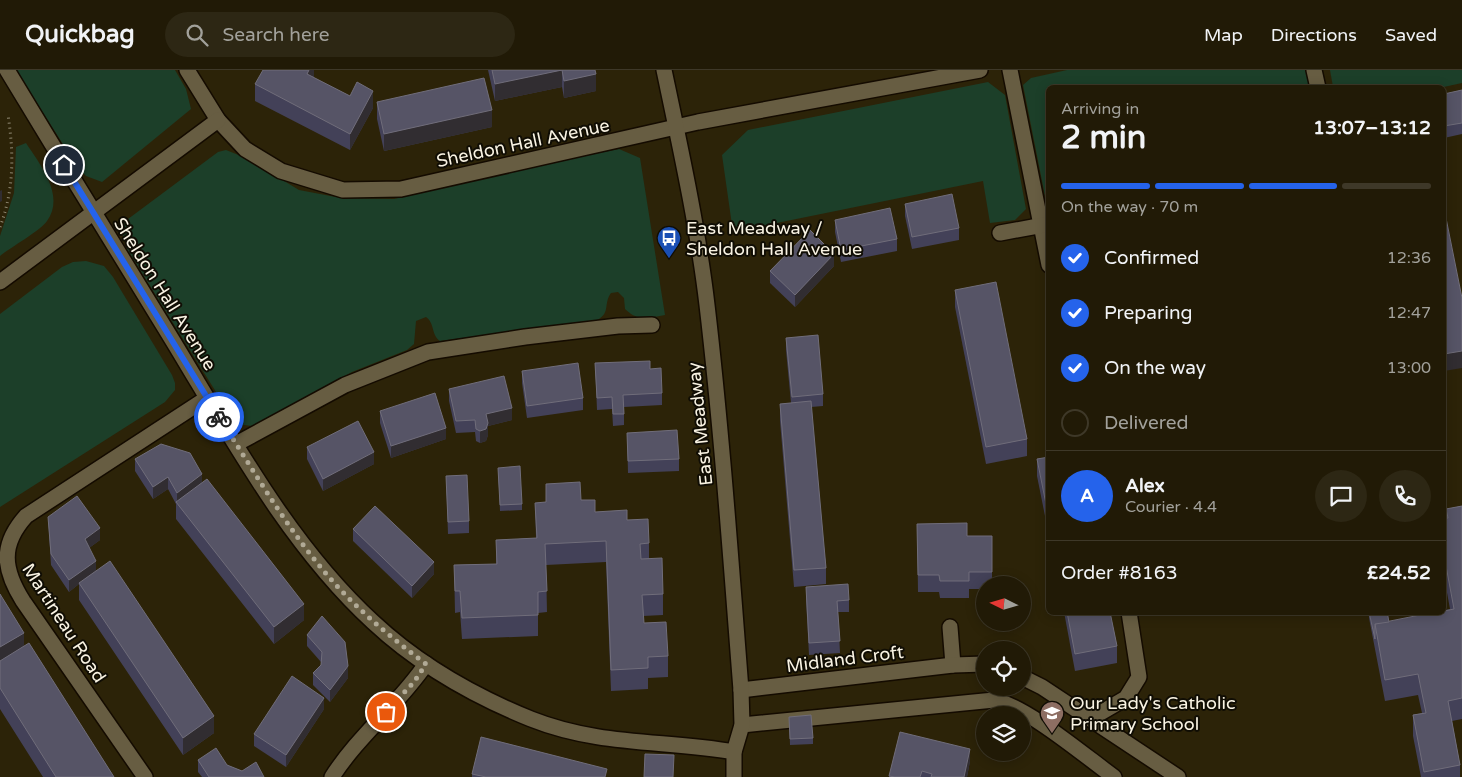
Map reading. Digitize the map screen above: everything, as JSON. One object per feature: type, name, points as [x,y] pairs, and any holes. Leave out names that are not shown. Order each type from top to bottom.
[{"type":"street","name":"Sheldon Hall Avenue","points":[[7,70],[207,398],[293,530],[336,585],[373,622],[426,664],[498,704],[569,732],[608,740],[734,752]]},
{"type":"street","name":"Sheldon Hall Avenue","points":[[187,70],[218,120],[245,149],[281,171],[344,190],[401,189],[676,128],[980,70]]},
{"type":"street","name":"East Meadway","points":[[664,70],[707,303],[724,469],[741,690],[742,725],[734,752],[734,777]]},
{"type":"street","points":[[1000,233],[1045,225],[1010,70]]},
{"type":"street","points":[[1314,70],[1317,85]]},
{"type":"street","points":[[0,282],[218,120]]},
{"type":"street","points":[[236,444],[345,385],[428,352],[525,337],[618,326],[652,325]]},
{"type":"street","name":"Martineau Road","points":[[146,777],[23,601],[9,578],[4,552],[12,531],[26,516],[207,398]]},
{"type":"street","points":[[1090,719],[1126,698],[1138,677],[1129,615]]},
{"type":"street","points":[[950,627],[953,665]]},
{"type":"street","points":[[332,777],[355,745],[404,694],[426,664]]},
{"type":"street","name":"Midland Croft","points":[[741,690],[953,665],[976,664]]},
{"type":"street","points":[[1031,682],[1178,777]]},
{"type":"street","points":[[742,725],[994,700],[1004,702],[1030,717],[1114,777]]},
{"type":"path","points":[[0,227],[8,201],[12,176],[13,145],[8,113]]},
{"type":"green space","points":[[16,70],[175,70],[186,89],[191,109],[102,182],[86,176],[78,168]]},
{"type":"green space","points":[[1067,70],[1307,70],[1310,85],[1046,85],[1046,201],[1023,85],[1031,78]]},
{"type":"green space","points":[[1330,70],[1462,70],[1462,83],[1446,86],[1333,85]]},
{"type":"green space","points":[[988,82],[1005,95],[1026,209],[1015,220],[990,223],[983,181],[733,232],[722,155],[748,130]]},
{"type":"green space","points":[[26,143],[48,180],[54,201],[52,211],[43,225],[0,256],[0,236],[14,193],[16,147]]},
{"type":"green space","points":[[619,149],[640,158],[665,315],[644,318],[634,316],[625,309],[624,298],[618,292],[611,293],[604,314],[597,320],[440,341],[435,336],[431,322],[426,317],[416,321],[414,344],[407,350],[352,372],[252,426],[236,424],[127,249],[123,236],[124,222],[218,152],[226,150],[246,158],[299,190],[341,198],[394,199],[558,161]]},
{"type":"green space","points":[[86,261],[104,266],[113,277],[172,375],[175,390],[165,402],[0,507],[0,314],[62,267],[73,262]]},
{"type":"building","points":[[263,70],[309,70],[307,74],[350,96],[357,82],[373,91],[350,134],[255,84]]},
{"type":"building","points":[[492,70],[562,70],[495,84]]},
{"type":"building","points":[[562,70],[595,70],[596,74],[564,81]]},
{"type":"building","points":[[484,78],[492,110],[384,134],[377,102]]},
{"type":"building","points":[[1462,90],[1462,123],[1446,126],[1446,94]]},
{"type":"building","points":[[952,194],[959,228],[912,237],[905,204]]},
{"type":"building","points":[[890,208],[897,239],[841,250],[835,220]]},
{"type":"building","points":[[1446,218],[1462,298],[1462,351],[1446,354]]},
{"type":"building","points":[[810,230],[834,254],[795,295],[770,271]]},
{"type":"building","points":[[996,282],[1027,439],[986,447],[955,290]]},
{"type":"building","points":[[818,335],[823,394],[792,397],[786,338]]},
{"type":"building","points":[[650,361],[650,369],[661,368],[662,393],[623,395],[624,414],[613,414],[612,397],[597,398],[595,363]]},
{"type":"building","points":[[578,363],[583,398],[527,406],[522,371]]},
{"type":"building","points":[[504,376],[512,408],[486,414],[488,423],[486,429],[480,431],[476,429],[475,420],[456,421],[449,389]]},
{"type":"building","points":[[435,393],[446,428],[391,446],[380,411]]},
{"type":"building","points":[[811,401],[826,568],[794,570],[780,404]]},
{"type":"building","points":[[358,421],[374,452],[323,479],[307,447]]},
{"type":"building","points":[[677,430],[679,459],[628,461],[627,433]]},
{"type":"building","points":[[161,444],[190,453],[202,474],[177,493],[168,477],[153,487],[135,459]]},
{"type":"building","points":[[1046,458],[1046,504],[1037,459]]},
{"type":"building","points":[[520,466],[522,504],[500,505],[498,468]]},
{"type":"building","points":[[467,475],[469,521],[448,522],[446,476]]},
{"type":"building","points":[[207,479],[304,604],[274,627],[176,502]]},
{"type":"building","points":[[580,482],[581,500],[595,500],[595,512],[627,510],[627,520],[648,519],[649,543],[640,544],[641,559],[662,558],[663,594],[642,595],[644,623],[666,622],[668,656],[648,657],[648,668],[611,670],[606,541],[545,544],[547,591],[538,592],[538,615],[462,618],[460,591],[455,591],[454,565],[497,564],[496,540],[537,538],[535,503],[546,502],[546,484]]},
{"type":"building","points":[[77,496],[100,528],[85,539],[96,561],[69,580],[51,554],[48,517]]},
{"type":"building","points":[[375,506],[434,562],[412,586],[353,529]]},
{"type":"building","points":[[1462,506],[1462,698],[1448,701],[1460,765],[1424,772],[1413,715],[1426,713],[1418,674],[1385,680],[1375,624],[1420,615],[1446,615],[1446,611],[1454,609],[1446,566],[1446,518],[1448,518],[1446,509]]},
{"type":"building","points":[[967,523],[967,536],[992,536],[992,572],[969,572],[969,581],[940,581],[939,575],[918,575],[917,524]]},
{"type":"building","points":[[110,561],[214,716],[183,738],[79,583]]},
{"type":"building","points":[[848,584],[849,600],[837,601],[840,641],[809,643],[806,587]]},
{"type":"building","points":[[0,594],[24,633],[0,647]]},
{"type":"building","points":[[1068,615],[1111,615],[1117,646],[1075,654]]},
{"type":"building","points":[[1370,615],[1388,615],[1389,622],[1375,624],[1375,639]]},
{"type":"building","points":[[322,616],[345,642],[348,666],[330,690],[313,673],[321,665],[322,652],[307,635]]},
{"type":"building","points":[[29,643],[114,777],[56,777],[0,688],[0,661]]},
{"type":"building","points":[[292,676],[324,698],[286,755],[254,734]]},
{"type":"building","points":[[811,715],[813,738],[790,739],[789,717]]},
{"type":"building","points":[[900,732],[970,749],[964,777],[931,777],[932,774],[922,771],[920,777],[889,776]]},
{"type":"building","points":[[481,737],[607,769],[605,777],[486,777],[472,774]]},
{"type":"building","points":[[216,748],[227,765],[242,771],[256,762],[264,777],[209,777],[198,760]]},
{"type":"building","points":[[645,754],[674,755],[673,777],[644,777]]},
{"type":"way so far","points":[[219,417],[276,506],[304,546],[336,585],[373,622],[426,664],[414,682],[386,712]]},
{"type":"place","name":"East Meadway / Sheldon Hall Avenue","points":[[669,259]]},
{"type":"place","name":"Our Lady's Catholic Primary School","points":[[1052,734]]},
{"type":"route","points":[[64,165],[219,417]]}]
